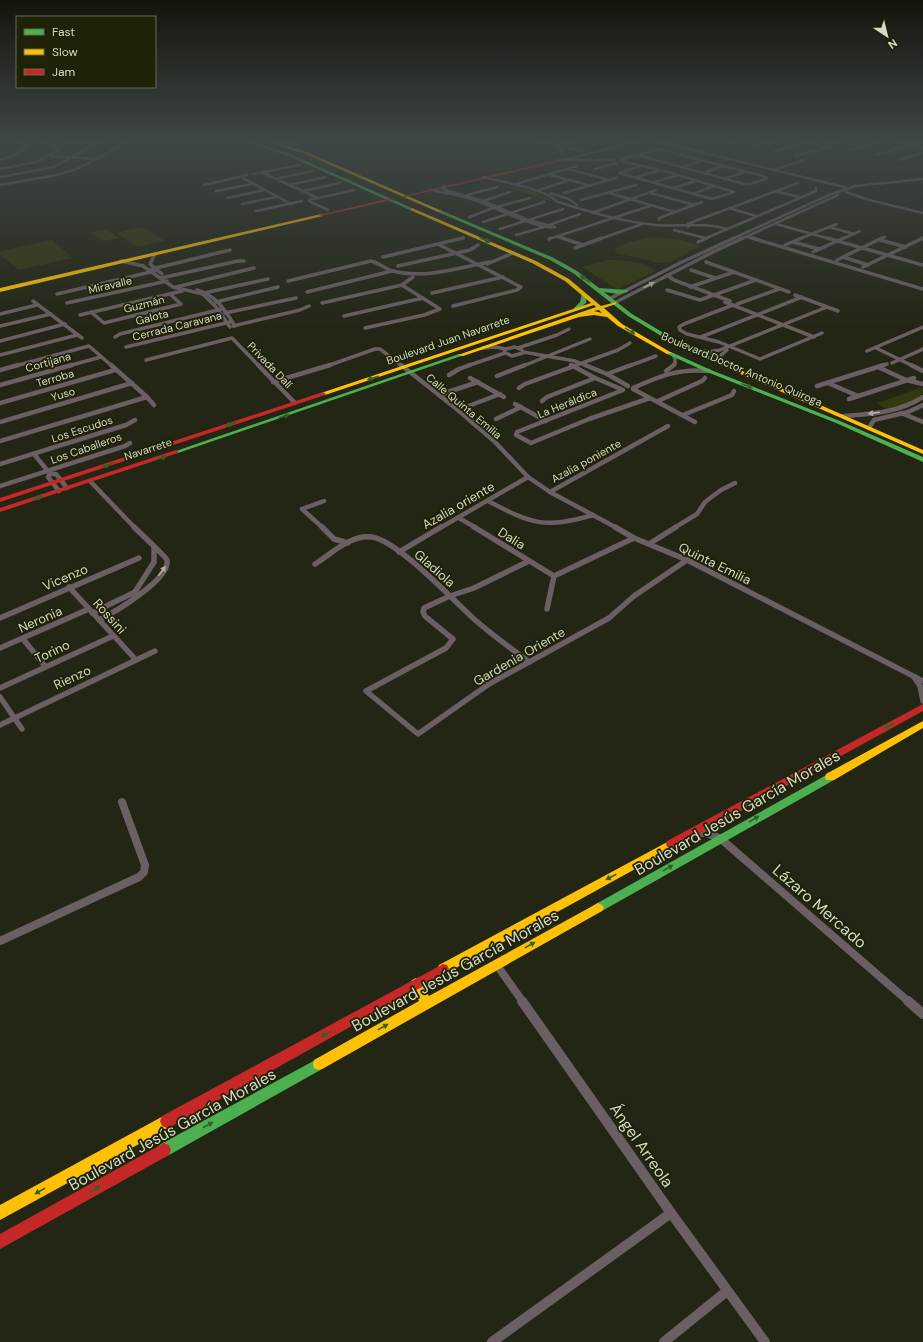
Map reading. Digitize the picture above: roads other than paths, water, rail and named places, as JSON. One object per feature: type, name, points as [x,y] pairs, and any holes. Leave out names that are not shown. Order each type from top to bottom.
[{"type":"main road","points":[[264,227],[323,208],[355,203]]},
{"type":"main road","points":[[0,290],[264,227],[301,220],[369,203]]},
{"type":"main road","name":"Boulevard Doctor Antonio Quiroga","points":[[409,203],[557,274],[584,294],[607,316],[646,341],[707,375],[803,407],[923,460]]},
{"type":"main road","name":"Boulevard Doctor Antonio Quiroga","points":[[412,203],[552,259],[575,272],[612,301],[655,331],[691,350],[720,360],[921,451]]},
{"type":"main road","points":[[301,220],[329,211],[323,208]]},
{"type":"main road","points":[[0,285],[155,254],[183,246]]},
{"type":"main road","points":[[55,277],[55,275],[65,271]]},
{"type":"main road","points":[[30,283],[42,278],[41,276]]},
{"type":"main road","points":[[599,290],[618,292],[626,291]]},
{"type":"main road","points":[[584,294],[580,311],[607,316]]},
{"type":"main road","name":"Boulevard Juan Navarrete","points":[[303,410],[408,370],[612,301]]},
{"type":"main road","name":"Boulevard Juan Navarrete","points":[[295,403],[483,348],[511,343],[580,311]]},
{"type":"main road","name":"Navarrete","points":[[0,510],[60,486],[295,403]]},
{"type":"main road","name":"Navarrete","points":[[0,500],[60,486],[90,481],[303,410]]},
{"type":"main road","points":[[879,440],[910,452],[921,451]]},
{"type":"main road","name":"Boulevard Jesús García Morales","points":[[0,1214],[416,984],[923,707]]},
{"type":"main road","name":"Boulevard Jesús García Morales","points":[[0,1242],[721,839],[923,724]]},
{"type":"main road","points":[[416,984],[427,1003]]},
{"type":"street","points":[[242,204],[249,203]]},
{"type":"street","points":[[256,211],[296,203]]},
{"type":"street","points":[[310,203],[313,206],[323,208]]},
{"type":"street","points":[[311,203],[323,208]]},
{"type":"street","points":[[485,203],[544,227],[555,227],[527,220]]},
{"type":"street","points":[[469,217],[495,207],[512,203]]},
{"type":"street","points":[[483,222],[542,203]]},
{"type":"street","points":[[560,203],[614,218],[651,223]]},
{"type":"street","points":[[564,204],[569,203]]},
{"type":"street","points":[[572,203],[594,212],[675,227],[705,238]]},
{"type":"street","points":[[594,212],[621,203]]},
{"type":"street","points":[[644,203],[675,212]]},
{"type":"street","points":[[687,203],[695,205]]},
{"type":"street","points":[[660,220],[658,219],[659,218],[701,203]]},
{"type":"street","points":[[688,226],[695,220],[743,203]]},
{"type":"street","points":[[698,242],[787,203]]},
{"type":"street","points":[[612,301],[626,291],[696,255],[764,224],[817,203]]},
{"type":"street","points":[[612,301],[822,203]]},
{"type":"street","points":[[880,203],[923,213]]},
{"type":"street","points":[[549,240],[653,205]]},
{"type":"street","points":[[313,206],[323,208]]},
{"type":"street","points":[[729,208],[756,216]]},
{"type":"street","points":[[500,229],[563,209]]},
{"type":"street","points":[[549,225],[580,214]]},
{"type":"street","points":[[769,222],[923,265]]},
{"type":"street","points":[[575,248],[644,223]]},
{"type":"street","points":[[675,227],[738,224]]},
{"type":"street","points":[[764,224],[811,234]]},
{"type":"street","points":[[785,245],[837,224]]},
{"type":"street","points":[[718,226],[726,229]]},
{"type":"street","points":[[516,235],[544,227]]},
{"type":"street","points":[[829,227],[854,234]]},
{"type":"street","points":[[813,252],[860,231]]},
{"type":"street","points":[[558,237],[583,245]]},
{"type":"street","points":[[748,237],[923,289]]},
{"type":"street","points":[[837,260],[885,237]]},
{"type":"street","points":[[383,257],[464,238]]},
{"type":"street","points":[[863,267],[923,239]]},
{"type":"street","points":[[880,240],[906,247]]},
{"type":"street","points":[[793,242],[818,249]]},
{"type":"street","points":[[438,244],[519,285],[520,288],[453,306]]},
{"type":"street","points":[[398,266],[476,248],[478,245]]},
{"type":"street","points":[[57,294],[146,274],[153,270],[230,250]]},
{"type":"street","points":[[322,303],[402,285],[412,276],[489,262],[513,252]]},
{"type":"street","points":[[150,264],[155,254]]},
{"type":"street","points":[[696,255],[703,257]]},
{"type":"street","points":[[843,257],[868,265]]},
{"type":"street","points":[[915,262],[923,258]]},
{"type":"street","points":[[161,278],[238,261],[244,261]]},
{"type":"street","points":[[288,281],[373,261],[392,271],[412,276],[444,275],[483,267],[489,262]]},
{"type":"street","points":[[116,262],[144,265],[150,264]]},
{"type":"street","points":[[706,262],[789,292]]},
{"type":"street","points":[[150,264],[153,270],[165,282],[174,288],[200,294],[212,303],[219,310],[230,327],[300,310],[309,306]]},
{"type":"street","points":[[144,265],[179,286],[205,292],[224,308],[231,321],[236,326]]},
{"type":"street","points":[[174,288],[254,268]]},
{"type":"street","points":[[691,270],[715,278]]},
{"type":"street","points":[[307,292],[392,271]]},
{"type":"street","points":[[690,287],[734,272]]},
{"type":"street","points":[[667,275],[673,281]]},
{"type":"street","points":[[432,294],[503,277]]},
{"type":"street","points":[[200,294],[268,279]]},
{"type":"street","points":[[660,279],[673,281],[690,287],[814,337]]},
{"type":"street","points":[[667,290],[698,300],[756,280]]},
{"type":"street","name":"Miravalle","points":[[67,303],[170,281]]},
{"type":"street","points":[[365,328],[424,315],[440,309],[402,285]]},
{"type":"street","points":[[212,303],[278,287]]},
{"type":"street","points":[[170,294],[190,288]]},
{"type":"street","points":[[779,289],[679,327],[680,330],[683,333],[731,347],[756,358],[762,359],[822,333]]},
{"type":"street","name":"Guzmán","points":[[170,294],[180,304],[104,323],[91,312],[170,294]]},
{"type":"street","points":[[795,295],[838,311]]},
{"type":"street","points":[[712,296],[718,299]]},
{"type":"street","points":[[700,337],[802,297]]},
{"type":"street","points":[[222,314],[296,298]]},
{"type":"street","points":[[344,316],[423,298]]},
{"type":"street","points":[[33,301],[84,340],[154,405]]},
{"type":"street","points":[[725,302],[744,307]]},
{"type":"street","points":[[0,314],[37,305]]},
{"type":"street","points":[[691,350],[708,352],[731,347],[827,307]]},
{"type":"street","name":"Galota","points":[[115,337],[120,334],[224,308]]},
{"type":"street","points":[[754,311],[758,314]]},
{"type":"street","points":[[80,315],[91,312]]},
{"type":"street","points":[[0,326],[51,314]]},
{"type":"street","name":"Cerrada Caravana","points":[[126,347],[231,321]]},
{"type":"street","points":[[0,341],[65,324]]},
{"type":"street","points":[[867,351],[923,327]]},
{"type":"street","points":[[518,348],[557,335],[569,329]]},
{"type":"street","points":[[0,355],[77,335]]},
{"type":"street","name":"Privada Dalí","points":[[146,360],[223,339],[232,338],[295,403]]},
{"type":"street","points":[[497,376],[590,339]]},
{"type":"street","points":[[448,375],[505,351],[511,343],[522,353],[560,361],[622,390]]},
{"type":"street","points":[[519,388],[525,384],[618,350],[630,343]]},
{"type":"street","points":[[0,370],[89,346]]},
{"type":"street","points":[[483,348],[496,347],[512,356],[522,353],[549,356],[581,363],[607,374],[696,422]]},
{"type":"street","points":[[708,352],[720,360],[724,352],[731,347]]},
{"type":"street","name":"Calle Quinta Emilia","points":[[273,382],[327,366],[378,348],[458,410],[506,454]]},
{"type":"street","points":[[876,348],[900,360],[920,374]]},
{"type":"street","points":[[817,386],[900,360],[923,349]]},
{"type":"street","points":[[631,387],[673,367],[676,361],[673,355]]},
{"type":"street","points":[[607,374],[656,356]]},
{"type":"street","name":"Cortijana","points":[[0,385],[101,357]]},
{"type":"street","points":[[658,401],[702,381],[707,375],[679,370],[673,367]]},
{"type":"street","points":[[878,367],[906,380],[923,384]]},
{"type":"street","name":"Terroba","points":[[0,403],[116,370]]},
{"type":"street","points":[[631,387],[679,370]]},
{"type":"street","points":[[849,399],[920,374]]},
{"type":"street","points":[[458,410],[502,395],[470,378]]},
{"type":"street","points":[[542,401],[547,397],[596,378]]},
{"type":"street","points":[[439,395],[478,382]]},
{"type":"street","name":"Yuso","points":[[0,422],[132,383]]},
{"type":"street","points":[[828,383],[858,396]]},
{"type":"street","name":"La Heráldica","points":[[631,387],[621,387],[622,390],[517,432],[516,435],[528,442],[533,442],[589,419],[650,398]]},
{"type":"street","points":[[683,415],[732,395],[734,391]]},
{"type":"street","points":[[0,441],[147,397]]},
{"type":"street","points":[[843,416],[896,410],[922,401]]},
{"type":"street","points":[[869,428],[874,420],[903,414],[922,401]]},
{"type":"street","points":[[515,404],[546,421]]},
{"type":"street","points":[[496,419],[521,407]]},
{"type":"street","points":[[896,410],[923,422]]},
{"type":"street","name":"Los Escudos","points":[[0,464],[126,425],[135,420]]},
{"type":"street","name":"Azalia poniente","points":[[550,492],[668,426]]},
{"type":"street","name":"Los Caballeros","points":[[0,486],[49,472],[130,443]]},
{"type":"street","points":[[34,454],[49,472],[56,474],[60,486]]},
{"type":"street","name":"Quinta Emilia","points":[[506,454],[528,477],[550,492],[593,516],[634,538],[687,560],[914,677],[923,680]]},
{"type":"street","points":[[49,472],[48,477],[60,486]]},
{"type":"street","name":"Azalia oriente","points":[[399,552],[528,477]]},
{"type":"street","points":[[90,481],[167,560],[165,568],[142,594],[130,604],[99,620]]},
{"type":"street","points":[[648,544],[697,514],[705,502],[713,495],[734,483]]},
{"type":"street","points":[[324,501],[302,509],[334,539],[348,543]]},
{"type":"street","points":[[488,501],[524,520],[537,523],[552,525],[568,523],[593,516]]},
{"type":"street","name":"Dalia","points":[[458,518],[554,576]]},
{"type":"street","name":"Gladiola","points":[[315,564],[355,539],[373,537],[379,539],[399,552],[450,596],[486,630],[529,662]]},
{"type":"street","points":[[547,609],[554,576],[634,538]]},
{"type":"street","points":[[142,594],[134,592],[154,562],[154,548]]},
{"type":"street","name":"Vicenzo","points":[[0,618],[139,558]]},
{"type":"street","name":"Gardenia Oriente","points":[[450,596],[424,608],[423,612],[425,616],[453,639],[452,642],[446,648],[366,691],[418,734],[489,684],[609,618],[634,596],[687,560]]},
{"type":"street","points":[[450,596],[474,588],[529,561]]},
{"type":"street","name":"Rossini","points":[[69,587],[136,660]]},
{"type":"street","name":"Neronia","points":[[0,648],[134,592]]},
{"type":"street","name":"Torino","points":[[0,688],[113,636]]},
{"type":"street","points":[[22,638],[45,666]]},
{"type":"street","name":"Rienzo","points":[[0,725],[155,651]]},
{"type":"street","points":[[914,677],[920,686],[923,701]]},
{"type":"street","points":[[0,697],[22,729]]},
{"type":"street","points":[[0,941],[139,877],[144,872],[145,865],[122,802]]},
{"type":"street","name":"Lázaro Mercado","points":[[692,834],[707,833],[721,839],[923,1014]]},
{"type":"street","name":"Ángel Arreola","points":[[496,964],[671,1213],[765,1342]]},
{"type":"street","points":[[492,1342],[671,1213]]},
{"type":"street","points":[[664,1342],[727,1291]]}]
